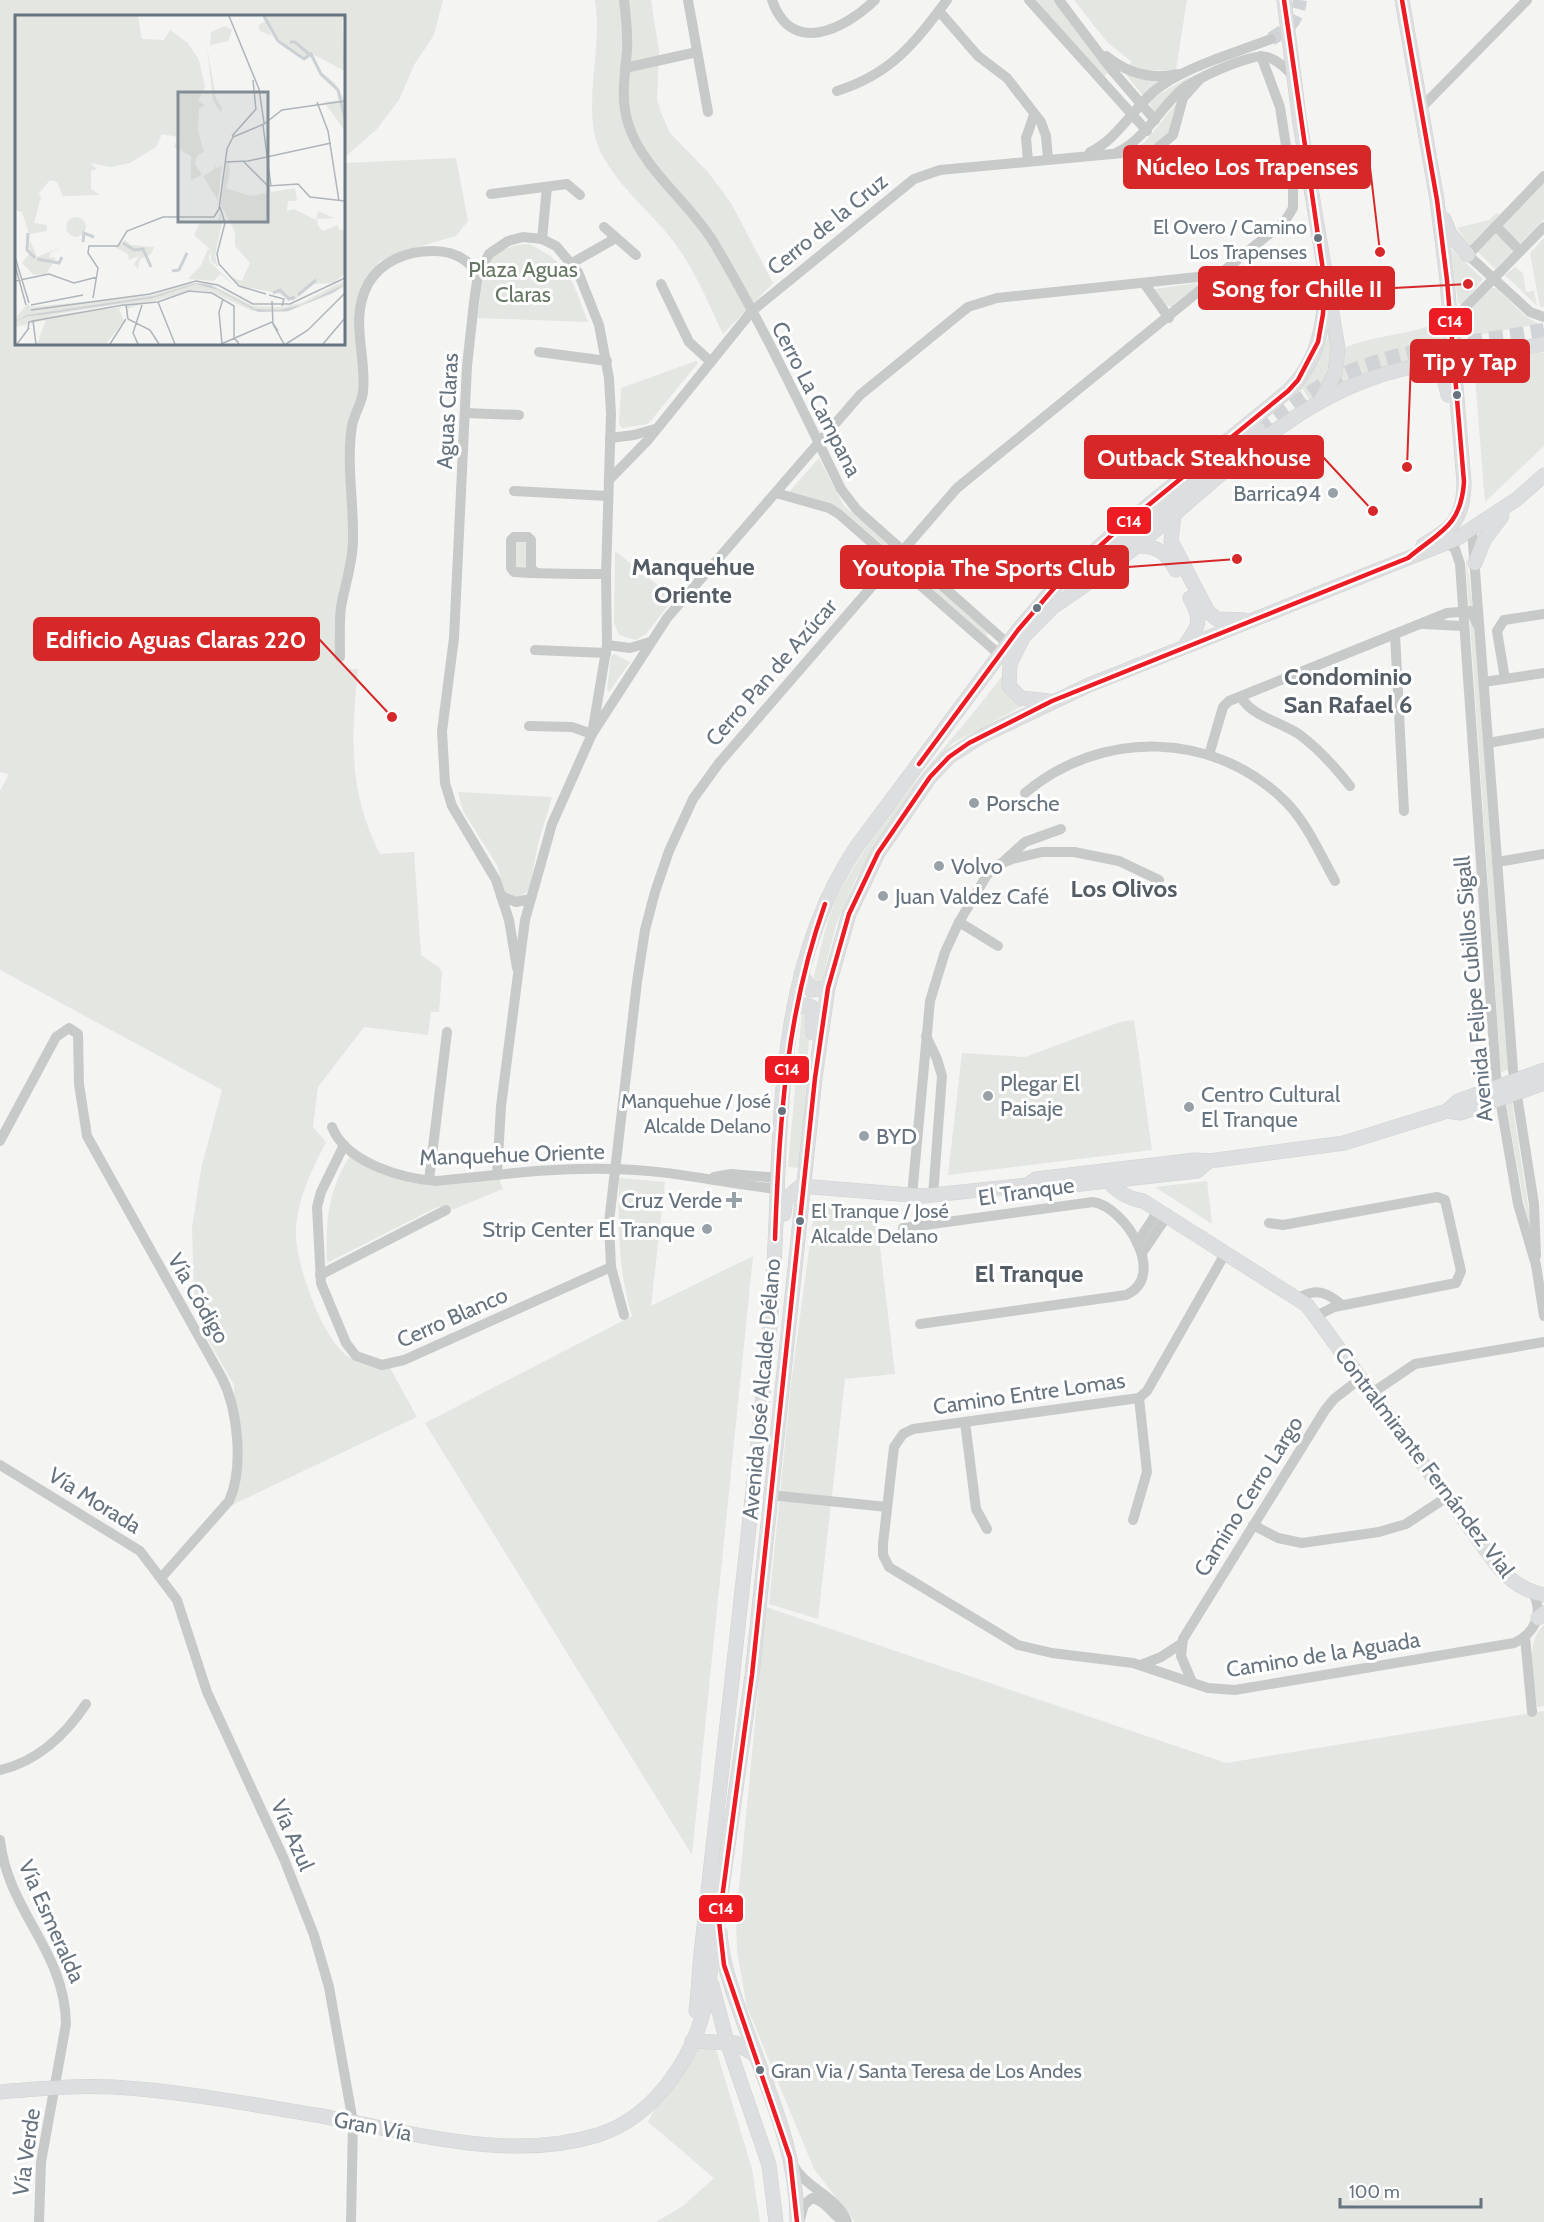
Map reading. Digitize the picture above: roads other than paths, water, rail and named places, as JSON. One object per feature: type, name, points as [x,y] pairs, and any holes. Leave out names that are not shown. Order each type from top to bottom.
[{"type":"main road","points":[[1284,0],[1293,76],[1325,284],[1338,348],[1335,373],[1320,402]]},
{"type":"main road","points":[[1402,0],[1437,200],[1452,321],[1464,482],[1472,531]]},
{"type":"main road","points":[[1437,200],[1450,234],[1468,255]]},
{"type":"main road","name":"Avenida José Alcalde Délano","points":[[705,1930],[773,1284],[777,1184],[794,1007],[801,974],[825,903],[849,859],[1005,650],[1055,587],[1113,534],[1294,385],[1305,371],[1319,340],[1325,313],[1325,284]]},
{"type":"main road","points":[[1454,360],[1544,344]]},
{"type":"main road","points":[[1050,609],[1137,546],[1273,432],[1320,402],[1385,374],[1420,365],[1434,365],[1446,377],[1452,428],[1461,452]]},
{"type":"main road","name":"Avenida José Alcalde Délano","points":[[1005,650],[1023,638],[1114,547],[1259,430]]},
{"type":"main road","name":"Avenida José Alcalde Délano","points":[[719,1921],[752,1675],[815,1078],[828,988],[842,933],[866,876],[930,777],[949,757],[969,743],[1052,701],[1447,543],[1472,531],[1517,499],[1544,475]]},
{"type":"main road","points":[[1408,558],[1455,522],[1462,507],[1464,482]]},
{"type":"main road","points":[[1475,563],[1490,531],[1517,499]]},
{"type":"main road","points":[[1174,515],[1171,541],[1208,612],[1217,619],[1250,620]]},
{"type":"main road","points":[[1137,546],[1159,549],[1168,555],[1198,612],[1198,627],[1184,647]]},
{"type":"main road","points":[[1023,638],[1010,664],[1009,686],[1021,698],[1052,701]]},
{"type":"main road","points":[[801,974],[811,990],[828,988]]},
{"type":"main road","points":[[794,1007],[811,1006],[815,1011],[810,1071],[815,1078]]},
{"type":"main road","points":[[1111,1175],[1195,1160],[1209,1161],[1344,1143],[1447,1111],[1461,1113],[1544,1070]]},
{"type":"main road","points":[[1515,1087],[1544,1083]]},
{"type":"main road","points":[[773,1284],[781,1245],[786,1198],[796,1188],[805,1186],[933,1196],[1027,1185],[1036,1179],[1111,1175],[1150,1176],[1197,1171],[1209,1161]]},
{"type":"main road","name":"Contralmirante Fernández Vial","points":[[1111,1175],[1153,1208],[1299,1298],[1316,1316],[1501,1570],[1538,1594]]},
{"type":"main road","points":[[1150,1176],[1144,1184],[1153,1208]]},
{"type":"main road","points":[[719,1921],[724,1965],[790,2158],[798,2222]]},
{"type":"main road","name":"Gran Vía","points":[[0,2092],[55,2088],[129,2088],[480,2144],[527,2145],[589,2138],[623,2124],[649,2105],[666,2086],[702,2022],[710,1976],[711,1953],[719,1921]]},
{"type":"main road","points":[[705,1930],[710,1976],[728,2042],[769,2165],[776,2222]]},
{"type":"main road","name":"Gran Vía","points":[[694,2036],[705,1930]]},
{"type":"main road","points":[[694,2036],[742,2045],[754,2054]]},
{"type":"main road","points":[[745,2092],[766,2127],[780,2184],[796,2194]]},
{"type":"street","name":"Cerro La Campana","points":[[624,0],[627,30],[624,100],[633,136],[649,162],[696,216],[752,311],[846,497],[904,550],[1005,650]]},
{"type":"street","points":[[688,0],[708,112]]},
{"type":"street","points":[[772,0],[784,23],[795,31],[808,33],[824,32],[845,23],[875,0]]},
{"type":"street","points":[[837,91],[862,82],[896,61],[947,0]]},
{"type":"street","points":[[1029,0],[1147,131]]},
{"type":"street","points":[[1059,0],[1155,120]]},
{"type":"street","points":[[1421,108],[1527,0]]},
{"type":"street","points":[[939,11],[978,56],[1007,78],[1044,129],[1048,159]]},
{"type":"street","name":"Cerro de la Cruz","points":[[1081,155],[1105,143],[1131,113],[1155,91],[1190,71],[1271,39]]},
{"type":"street","points":[[1099,50],[1116,64],[1134,73],[1155,76],[1190,71]]},
{"type":"street","points":[[626,68],[697,52]]},
{"type":"street","points":[[1116,153],[1147,131],[1178,92],[1200,79],[1261,56],[1274,60],[1293,76]]},
{"type":"street","name":"Cerro Pan de Azúcar","points":[[624,1316],[611,1267],[609,1222],[645,930],[669,851],[684,814],[719,763],[957,488],[1285,221],[1293,208],[1293,191],[1280,107],[1261,56]]},
{"type":"street","name":"Cerro de la Cruz","points":[[609,480],[655,429],[752,311],[914,179],[934,171],[1081,155],[1155,150],[1168,141],[1176,127],[1185,94],[1200,79]]},
{"type":"street","points":[[1417,84],[1431,91],[1441,88]]},
{"type":"street","points":[[1028,161],[1026,138],[1034,115]]},
{"type":"street","points":[[1544,176],[1468,255],[1530,312],[1544,317]]},
{"type":"street","points":[[491,194],[569,185],[580,195]]},
{"type":"street","points":[[547,187],[542,239],[556,246],[572,263],[593,308],[607,361],[611,396],[606,649],[601,691],[592,734]]},
{"type":"street","points":[[1496,226],[1521,251]]},
{"type":"street","points":[[1452,321],[1544,226]]},
{"type":"street","points":[[604,227],[636,255]]},
{"type":"street","name":"Aguas Claras","points":[[517,968],[509,920],[488,863],[452,806],[443,760],[442,731],[454,638],[468,355],[478,275],[484,261],[501,244],[523,237],[542,239]]},
{"type":"street","points":[[572,263],[616,238]]},
{"type":"street","points":[[340,657],[340,617],[353,542],[350,486],[352,433],[363,391],[358,330],[365,292],[382,265],[425,251],[455,253],[473,266],[478,275]]},
{"type":"street","points":[[496,1175],[501,1106],[517,968],[530,899],[552,824],[592,734],[650,642],[860,395],[975,303],[1218,275]]},
{"type":"street","points":[[1144,283],[1168,318]]},
{"type":"street","points":[[661,284],[689,342],[711,362]]},
{"type":"street","points":[[539,352],[607,361]]},
{"type":"street","points":[[466,413],[519,415]]},
{"type":"street","points":[[610,438],[655,429]]},
{"type":"street","points":[[514,491],[608,496]]},
{"type":"street","name":"Cerro La Campana","points":[[776,493],[829,508],[839,514],[893,562],[1005,650]]},
{"type":"street","name":"Avenida Felipe Cubillos Sigall","points":[[1472,531],[1508,1008],[1515,1087],[1536,1216],[1536,1265]]},
{"type":"street","name":"Avenida Felipe Cubillos Sigall","points":[[1447,543],[1459,559],[1498,1093],[1518,1204],[1536,1265]]},
{"type":"street","points":[[536,573],[606,574]]},
{"type":"street","points":[[1209,755],[1223,707],[1229,701],[1440,615],[1462,610],[1471,611],[1480,629]]},
{"type":"street","points":[[1505,679],[1497,630],[1499,624],[1504,620],[1544,614]]},
{"type":"street","points":[[1419,624],[1463,626]]},
{"type":"street","points":[[1395,634],[1404,811]]},
{"type":"street","points":[[535,650],[630,648],[650,642]]},
{"type":"street","points":[[630,648],[635,664]]},
{"type":"street","points":[[1484,682],[1544,673]]},
{"type":"street","points":[[601,691],[607,698],[614,697]]},
{"type":"street","points":[[1242,697],[1249,708],[1302,737],[1329,761],[1350,786]]},
{"type":"street","points":[[529,726],[572,727],[592,734]]},
{"type":"street","points":[[1488,743],[1544,733]]},
{"type":"street","points":[[1025,794],[1063,767],[1106,751],[1150,746],[1180,748],[1209,755],[1252,776],[1287,803],[1308,830],[1335,881]]},
{"type":"street","points":[[912,1196],[926,1036],[934,984],[959,922],[987,875],[1034,838],[1061,829]]},
{"type":"street","points":[[1004,861],[1042,852],[1089,853],[1119,861],[1159,880]]},
{"type":"street","name":"Avenida Felipe Cubillos Sigall","points":[[1497,862],[1544,854]]},
{"type":"street","points":[[501,896],[516,902],[530,899]]},
{"type":"street","points":[[959,922],[998,946]]},
{"type":"street","points":[[1489,971],[1496,979],[1499,1009],[1508,1008]]},
{"type":"street","name":"Vía Código","points":[[0,1142],[56,1037],[69,1028],[78,1034],[79,1084],[87,1136],[115,1191],[222,1378],[231,1396],[234,1413],[236,1486],[229,1501],[162,1578]]},
{"type":"street","points":[[429,1180],[447,1032]]},
{"type":"street","points":[[926,1036],[942,1076],[933,1196]]},
{"type":"street","name":"Manquehue Oriente","points":[[332,1127],[344,1144],[389,1172],[429,1180],[544,1170],[616,1169],[711,1178],[731,1174],[777,1184]]},
{"type":"street","points":[[916,1142],[936,1143]]},
{"type":"street","name":"Cerro Blanco","points":[[344,1144],[319,1200],[317,1217],[320,1275],[323,1291],[351,1351],[362,1360],[382,1365],[404,1360],[611,1267]]},
{"type":"street","points":[[1269,1223],[1283,1225],[1437,1197],[1445,1200],[1461,1270],[1456,1283],[1328,1308],[1316,1316]]},
{"type":"street","name":"El Tranque","points":[[903,1228],[1093,1202],[1106,1205],[1115,1212],[1140,1248]]},
{"type":"street","points":[[920,1324],[1126,1294],[1137,1288],[1140,1282],[1140,1248],[1153,1208]]},
{"type":"street","points":[[320,1275],[446,1210]]},
{"type":"street","name":"Camino Entre Lomas","points":[[887,1507],[893,1452],[898,1438],[913,1429],[1139,1398],[1147,1391],[1226,1252]]},
{"type":"street","points":[[1536,1265],[1544,1316]]},
{"type":"street","points":[[1299,1298],[1317,1291],[1330,1296],[1342,1305]]},
{"type":"street","points":[[1372,1393],[1415,1364],[1544,1342]]},
{"type":"street","name":"Camino Cerro Largo","points":[[1141,1665],[1161,1657],[1181,1644],[1329,1405],[1361,1378]]},
{"type":"street","points":[[1132,1520],[1147,1472],[1139,1398]]},
{"type":"street","points":[[965,1422],[976,1509],[987,1529]]},
{"type":"street","name":"Vía Morada","points":[[0,1465],[140,1551],[162,1578]]},
{"type":"street","points":[[770,1495],[887,1507]]},
{"type":"street","points":[[1253,1525],[1278,1538],[1302,1543],[1369,1534],[1398,1528],[1447,1497]]},
{"type":"street","name":"Camino de la Aguada","points":[[887,1507],[883,1555],[889,1567],[1018,1645],[1052,1653],[1141,1665],[1219,1690],[1235,1690],[1498,1646],[1525,1637]]},
{"type":"street","name":"Vía Azul","points":[[162,1578],[177,1600],[219,1723],[284,1859],[314,1935],[333,2006],[353,2122],[351,2222]]},
{"type":"street","points":[[1532,1712],[1525,1637],[1541,1615],[1538,1594]]},
{"type":"street","points":[[1181,1644],[1182,1661],[1192,1682]]},
{"type":"street","points":[[0,1770],[21,1763],[52,1743],[70,1729],[86,1704]]},
{"type":"street","name":"Vía Esmeralda","points":[[0,1840],[9,1882],[52,1961],[62,1986],[66,2024],[55,2088]]},
{"type":"street","name":"Vía Verde","points":[[39,2222],[41,2162],[55,2088]]},
{"type":"street","points":[[790,2158],[800,2177],[844,2212],[846,2222]]},
{"type":"street","points":[[796,2194],[816,2196],[838,2219],[846,2222]]},
{"type":"street","points":[[798,2222],[806,2202],[813,2198],[823,2203]]},
{"type":"tunnel","points":[[1271,39],[1291,24],[1297,14],[1300,0]]},
{"type":"tunnel","points":[[1259,430],[1318,388],[1363,366],[1413,352],[1544,330]]},
{"type":"place","name":"El Overo / Camino Los Trapenses","points":[[1318,238]]},
{"type":"place","name":"Núcleo Los Trapenses","points":[[1380,252]]},
{"type":"place","name":"Song for Chille II","points":[[1468,284]]},
{"type":"place","name":"Tip y Tap","points":[[1407,467]]},
{"type":"place","name":"Barrica94","points":[[1333,493]]},
{"type":"place","name":"Outback Steakhouse","points":[[1373,511]]},
{"type":"place","name":"Youtopia The Sports Club","points":[[1237,559]]},
{"type":"place","name":"Edificio Aguas Claras 220","points":[[392,717]]},
{"type":"place","name":"Porsche","points":[[974,803]]},
{"type":"place","name":"Volvo","points":[[939,866]]},
{"type":"place","name":"Juan Valdez Café","points":[[883,896]]},
{"type":"place","name":"Plegar El Paisaje","points":[[988,1096]]},
{"type":"place","name":"Centro Cultural El Tranque","points":[[1189,1107]]},
{"type":"place","name":"Manquehue / José Alcalde Delano","points":[[782,1111]]},
{"type":"place","name":"BYD","points":[[864,1136]]},
{"type":"place","name":"Cruz Verde","points":[[734,1200]]},
{"type":"place","name":"El Tranque / José Alcalde Delano","points":[[800,1221]]},
{"type":"place","name":"Strip Center El Tranque","points":[[707,1229]]},
{"type":"place","name":"Gran Via / Santa Teresa de Los Andes","points":[[760,2070]]},
{"type":"district","name":"Manquehue Oriente","points":[[693,581]]},
{"type":"district","name":"Condominio San Rafael 6","points":[[1348,691]]},
{"type":"district","name":"Los Olivos","points":[[1124,889]]},
{"type":"district","name":"El Tranque","points":[[1029,1274]]},
{"type":"park label","name":"Plaza Aguas Claras","points":[[523,282]]}]
